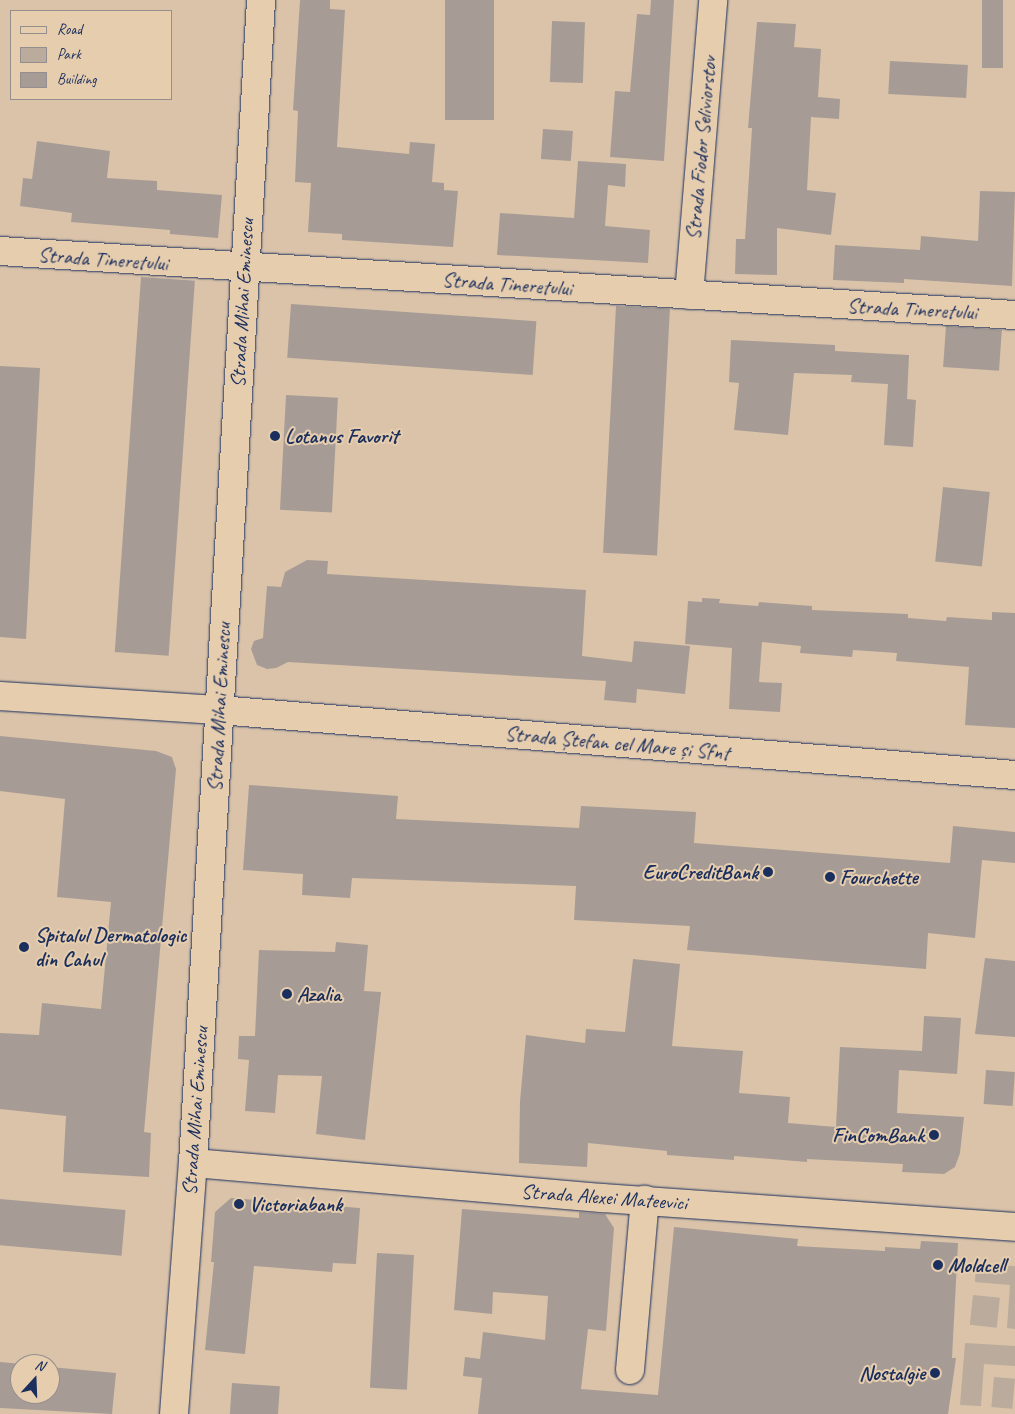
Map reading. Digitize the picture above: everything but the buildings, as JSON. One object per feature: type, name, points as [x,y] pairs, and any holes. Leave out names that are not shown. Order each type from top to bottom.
[{"type":"street","name":"Strada Mihai Eminescu","points":[[174,1414],[193,1163],[243,268],[261,0]]},
{"type":"street","name":"Strada Fiodor Seliviorstov","points":[[689,295],[713,0]]},
{"type":"street","name":"Strada Tineretului","points":[[0,251],[243,268],[1015,315]]},
{"type":"street","name":"Strada Ștefan cel Mare și Sfnt","points":[[0,696],[219,710],[1015,775]]},
{"type":"street","name":"Strada Alexei Mateevici","points":[[193,1163],[645,1200],[1015,1227]]},
{"type":"street","points":[[630,1370],[645,1200]]},
{"type":"green space","points":[[976,1264],[1015,1266],[1015,1329],[1007,1328],[1010,1285],[975,1282]]},
{"type":"green space","points":[[973,1295],[1000,1298],[997,1328],[970,1325]]},
{"type":"green space","points":[[965,1343],[1015,1346],[1015,1366],[984,1364],[981,1406],[960,1405]]},
{"type":"green space","points":[[994,1377],[1015,1379],[1012,1409],[991,1407]]},
{"type":"place","name":"Lotanus Favorit","points":[[275,436]]},
{"type":"place","name":"EuroCreditBank","points":[[768,872]]},
{"type":"place","name":"Fourchette","points":[[830,877]]},
{"type":"place","name":"Spitalul Dermatologic din Cahul","points":[[24,947]]},
{"type":"place","name":"Azalia","points":[[287,994]]},
{"type":"place","name":"FinComBank","points":[[934,1135]]},
{"type":"place","name":"Victoriabank","points":[[239,1204]]},
{"type":"place","name":"Moldcell","points":[[938,1265]]},
{"type":"place","name":"Nostalgie","points":[[935,1373]]}]
